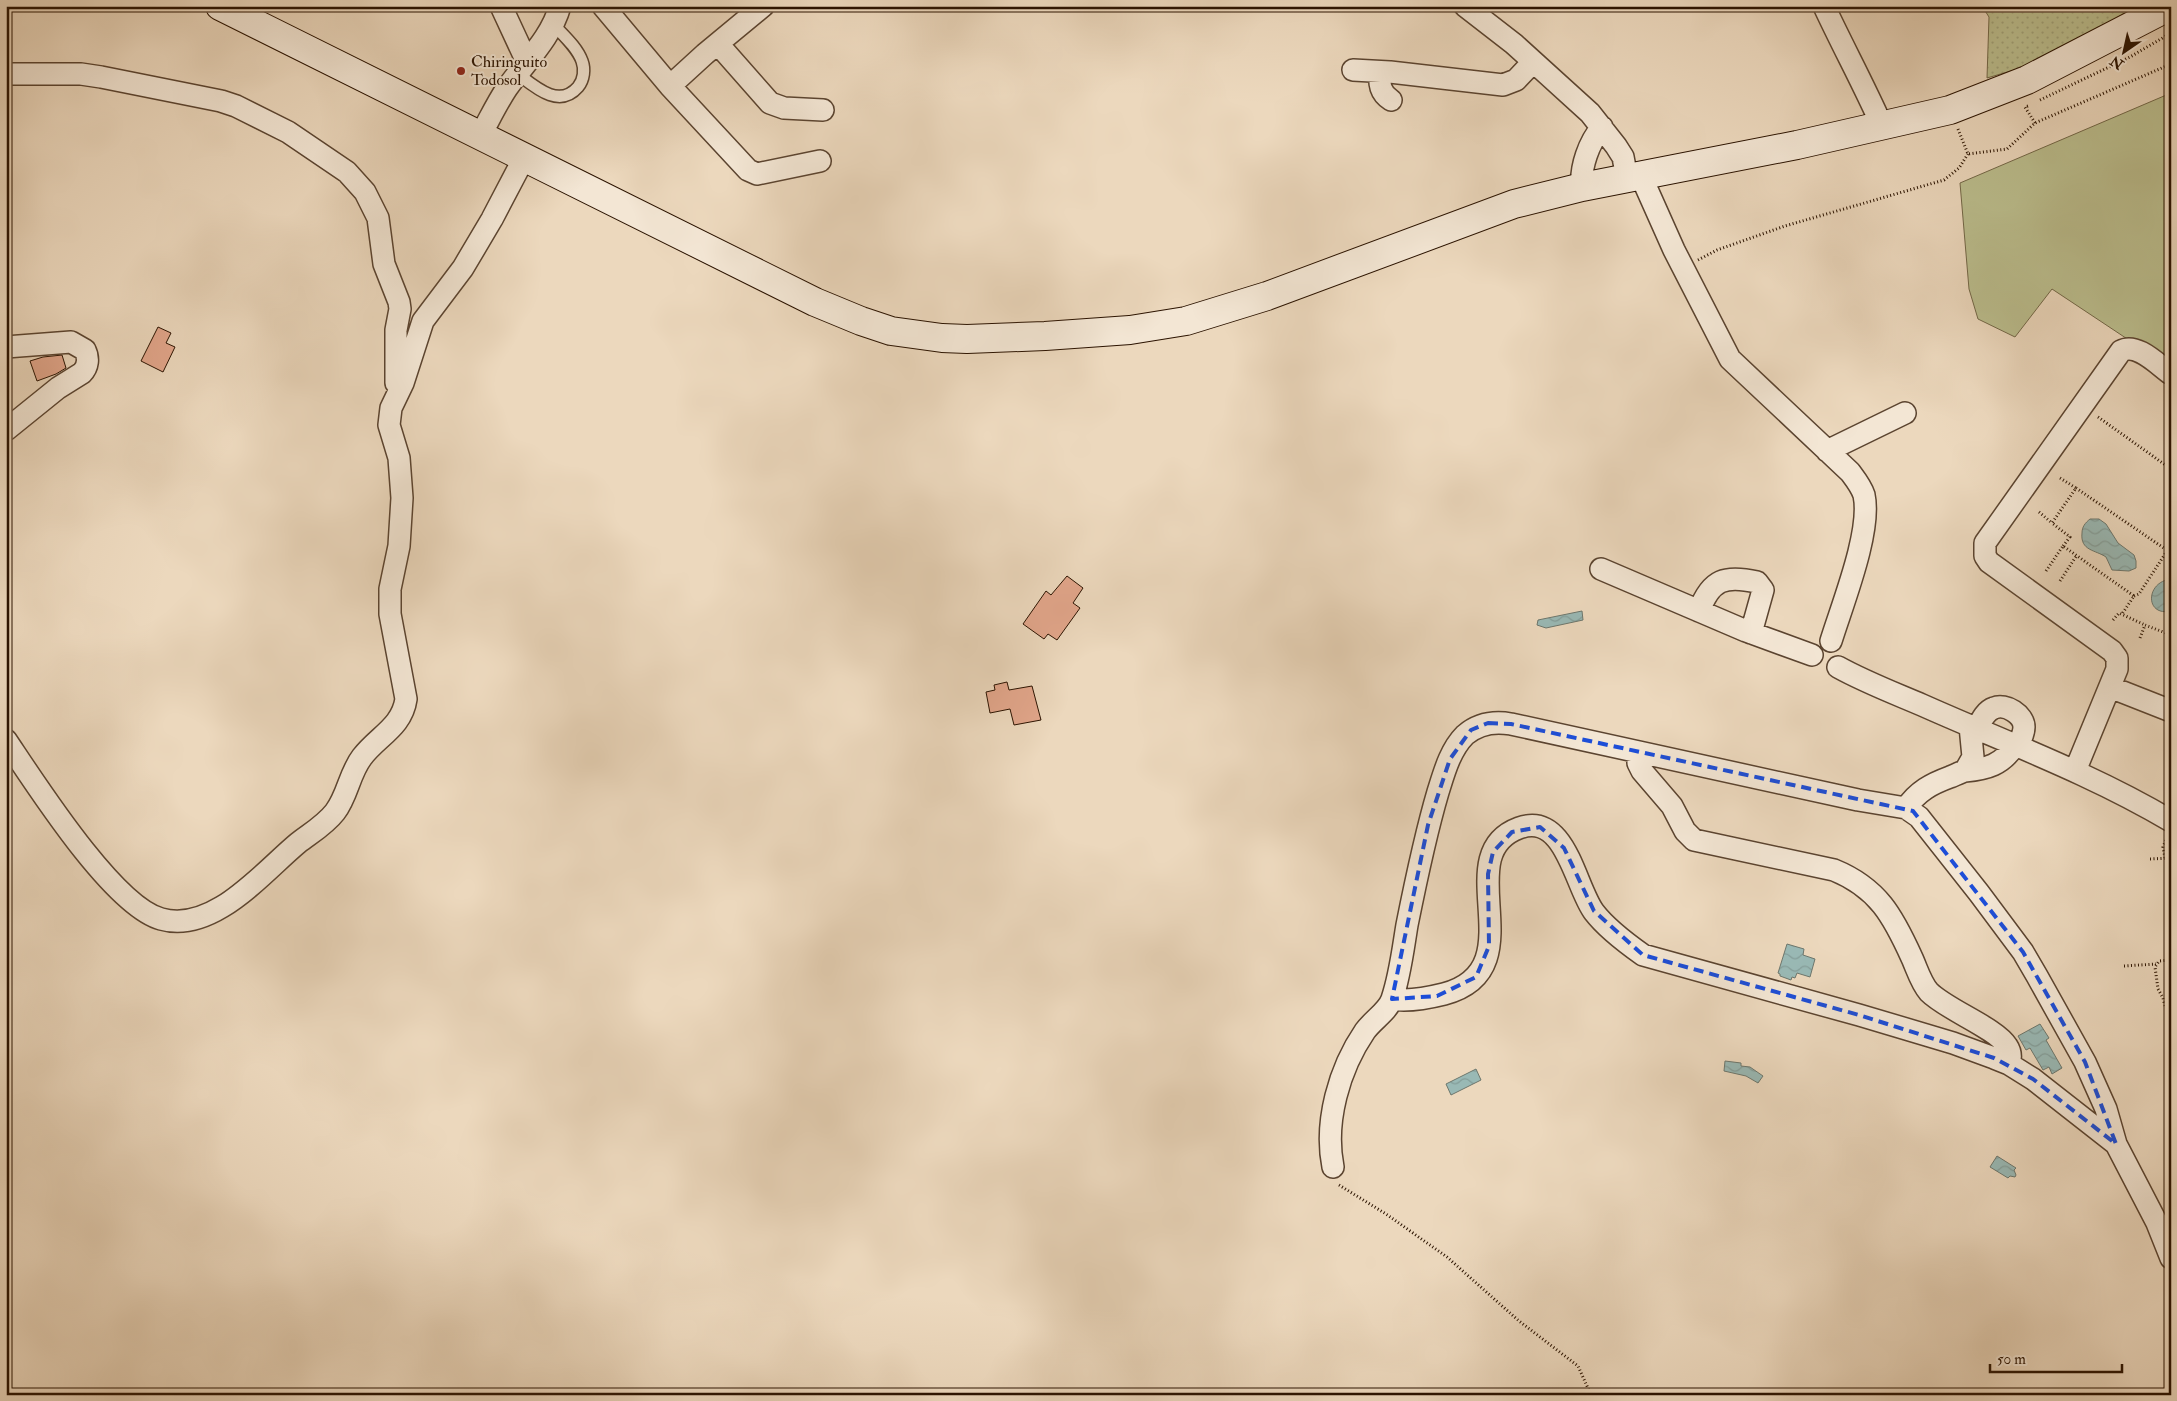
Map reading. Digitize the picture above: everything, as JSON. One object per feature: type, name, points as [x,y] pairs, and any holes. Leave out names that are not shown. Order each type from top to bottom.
[{"type":"main road","points":[[220,6],[837,312],[905,334],[967,339],[1130,330],[1186,321],[1267,296],[1514,204],[1582,187],[1882,126],[1950,110],[1994,95],[2027,80],[2090,50],[2170,6]]},
{"type":"street","points":[[501,6],[522,68]]},
{"type":"street","points":[[603,6],[670,86],[743,166],[752,172],[762,173],[820,161]]},
{"type":"street","points":[[670,86],[763,6]]},
{"type":"street","points":[[1466,6],[1574,98],[1602,127],[1623,157],[1674,250],[1730,359],[1858,482],[1864,496],[1866,516],[1859,548],[1831,640]]},
{"type":"street","points":[[1824,6],[1855,71],[1872,101],[1882,126]]},
{"type":"street","points":[[480,136],[507,88],[557,15]]},
{"type":"street","points":[[718,44],[770,103],[784,108],[823,110]]},
{"type":"street","points":[[1353,70],[1503,85],[1516,80],[1533,62]]},
{"type":"street","points":[[1380,72],[1380,87],[1386,97],[1391,100]]},
{"type":"street","points":[[6,74],[81,74],[221,101],[242,109],[288,132],[347,172],[365,192],[378,218],[384,264],[396,291],[400,309],[396,341],[395,375],[398,391]]},
{"type":"street","points":[[1582,187],[1584,166],[1592,140],[1602,127]]},
{"type":"street","points":[[6,740],[55,810],[99,868],[131,900],[151,915],[160,919],[170,921],[193,918],[207,914],[230,903],[297,844],[330,819],[342,800],[354,768],[370,748],[394,726],[405,709],[406,699],[391,626],[390,607],[391,577],[399,546],[402,515],[402,484],[399,458],[389,425],[391,408],[403,383],[423,321],[463,268],[492,219],[524,158]]},
{"type":"street","points":[[396,291],[417,301],[438,302]]},
{"type":"street","points":[[6,347],[71,342],[84,350],[87,359],[85,370],[82,373],[58,388],[6,430]]},
{"type":"street","points":[[2074,771],[2110,687],[2118,663],[2115,654],[1990,562],[1985,556],[1985,543],[2121,351],[2134,349],[2171,374]]},
{"type":"street","points":[[1827,451],[1905,413]]},
{"type":"street","points":[[1601,570],[1812,655]]},
{"type":"street","points":[[1699,611],[1708,590],[1714,585],[1729,580],[1758,582],[1763,590],[1762,598],[1751,632]]},
{"type":"street","points":[[1831,640],[1838,644],[1842,652],[1842,660],[1838,667],[1833,670],[1821,670],[1812,661],[1813,648],[1818,643],[1831,640]]},
{"type":"street","points":[[1838,667],[2074,771],[2134,800],[2169,829]]},
{"type":"street","points":[[2110,687],[2171,711]]},
{"type":"street","points":[[1906,808],[1930,784],[1965,771],[1977,771],[1993,766],[2003,760],[2017,746],[2024,728],[2022,721],[2011,710],[1996,707],[1988,711],[1974,728],[1973,757],[1965,771]]},
{"type":"street","points":[[1333,1167],[1330,1139],[1339,1086],[1346,1067],[1365,1032],[1392,999],[1428,824],[1450,759],[1464,736],[1479,726],[1497,722],[1858,800],[1906,808],[1920,817],[2023,952],[2085,1062],[2106,1109],[2116,1144],[2154,1216],[2171,1258]]},
{"type":"street","points":[[1638,752],[1639,767],[1672,806],[1685,831],[1694,840],[1834,870],[1855,880],[1869,890],[1883,904],[1892,918],[1927,989],[1942,1002],[2004,1041],[2010,1052],[2008,1064]]},
{"type":"street","points":[[1392,999],[1423,998],[1450,992],[1472,981],[1481,971],[1488,956],[1490,946],[1488,874],[1494,852],[1504,837],[1519,828],[1534,826],[1545,829],[1559,840],[1594,911],[1624,940],[1643,954],[1921,1033],[2008,1064],[2060,1098],[2116,1144]]},
{"type":"lane","points":[[522,68],[545,93],[556,96],[566,96],[574,92],[581,84],[584,71],[582,60],[557,15]]},
{"type":"path","points":[[2035,123],[2025,107],[2130,57],[2171,33]]},
{"type":"path","points":[[1968,154],[2006,150],[2035,123],[2171,64]]},
{"type":"path","points":[[1950,110],[1968,154]]},
{"type":"path","points":[[1696,262],[1717,250],[1785,226],[1944,180],[1959,168],[1968,154]]},
{"type":"path","points":[[2097,417],[2171,469]]},
{"type":"path","points":[[2060,478],[2169,552],[2122,614]]},
{"type":"path","points":[[2052,523],[2076,488]]},
{"type":"path","points":[[2039,512],[2070,537],[2046,571]]},
{"type":"path","points":[[2063,546],[2134,596]]},
{"type":"path","points":[[2060,581],[2077,555]]},
{"type":"path","points":[[2113,620],[2120,612],[2145,625],[2171,635]]},
{"type":"path","points":[[2140,638],[2145,625]]},
{"type":"path","points":[[2165,858],[2163,847],[2169,829]]},
{"type":"path","points":[[2150,859],[2171,858]]},
{"type":"path","points":[[2124,966],[2156,964],[2171,960]]},
{"type":"path","points":[[2156,964],[2158,989],[2163,998],[2164,1006]]},
{"type":"path","points":[[1333,1167],[1338,1185],[1386,1214],[1447,1257],[1519,1321],[1578,1366],[1590,1395]]},
{"type":"highlighted area","points":[[1488,723],[1511,724],[1913,811],[2023,952],[2085,1062],[2116,1144],[2033,1079],[1994,1058],[1859,1015],[1643,955],[1594,911],[1564,848],[1540,827],[1512,832],[1493,852],[1488,874],[1489,946],[1476,977],[1437,996],[1392,999],[1428,825],[1450,759],[1471,730]]},
{"type":"green space","points":[[1982,6],[2137,6],[2038,63],[1987,78],[1989,17]]},
{"type":"green space","points":[[2171,93],[2171,368],[2052,289],[2015,337],[1978,319],[1969,289],[1960,183]]},
{"type":"water","points":[[2090,519],[2099,519],[2106,524],[2118,543],[2134,555],[2136,568],[2129,571],[2112,570],[2106,557],[2086,547],[2082,539],[2082,531],[2084,525]]},
{"type":"water","points":[[2171,579],[2171,611],[2156,609],[2152,598],[2156,586],[2162,581]]},
{"type":"water","points":[[1582,611],[1583,620],[1546,628],[1537,625],[1538,620]]},
{"type":"water","points":[[1787,944],[1804,949],[1803,955],[1815,959],[1810,977],[1797,973],[1795,978],[1792,977],[1791,980],[1780,976],[1778,973]]},
{"type":"water","points":[[2040,1024],[2049,1038],[2046,1040],[2062,1068],[2052,1074],[2049,1067],[2043,1070],[2030,1048],[2026,1050],[2018,1036]]},
{"type":"water","points":[[1725,1061],[1741,1063],[1741,1066],[1750,1067],[1763,1076],[1758,1083],[1746,1076],[1724,1071]]},
{"type":"water","points":[[1476,1069],[1481,1080],[1451,1095],[1446,1084]]},
{"type":"water","points":[[1997,1156],[2016,1168],[2014,1170],[2015,1177],[2010,1176],[2008,1178],[1990,1167]]},
{"type":"building","points":[[158,327],[171,333],[166,343],[175,347],[163,372],[141,361]]},
{"type":"building","points":[[62,355],[66,368],[37,381],[30,361],[43,357]]},
{"type":"building","points":[[1067,576],[1083,588],[1073,603],[1080,608],[1057,640],[1048,634],[1044,639],[1023,624],[1046,591],[1051,595]]},
{"type":"building","points":[[1007,682],[1009,690],[1032,686],[1041,720],[1014,725],[1010,709],[990,713],[986,692],[995,690],[994,685]]},
{"type":"place","name":"Chiringuito Todosol","points":[[461,71]]}]
